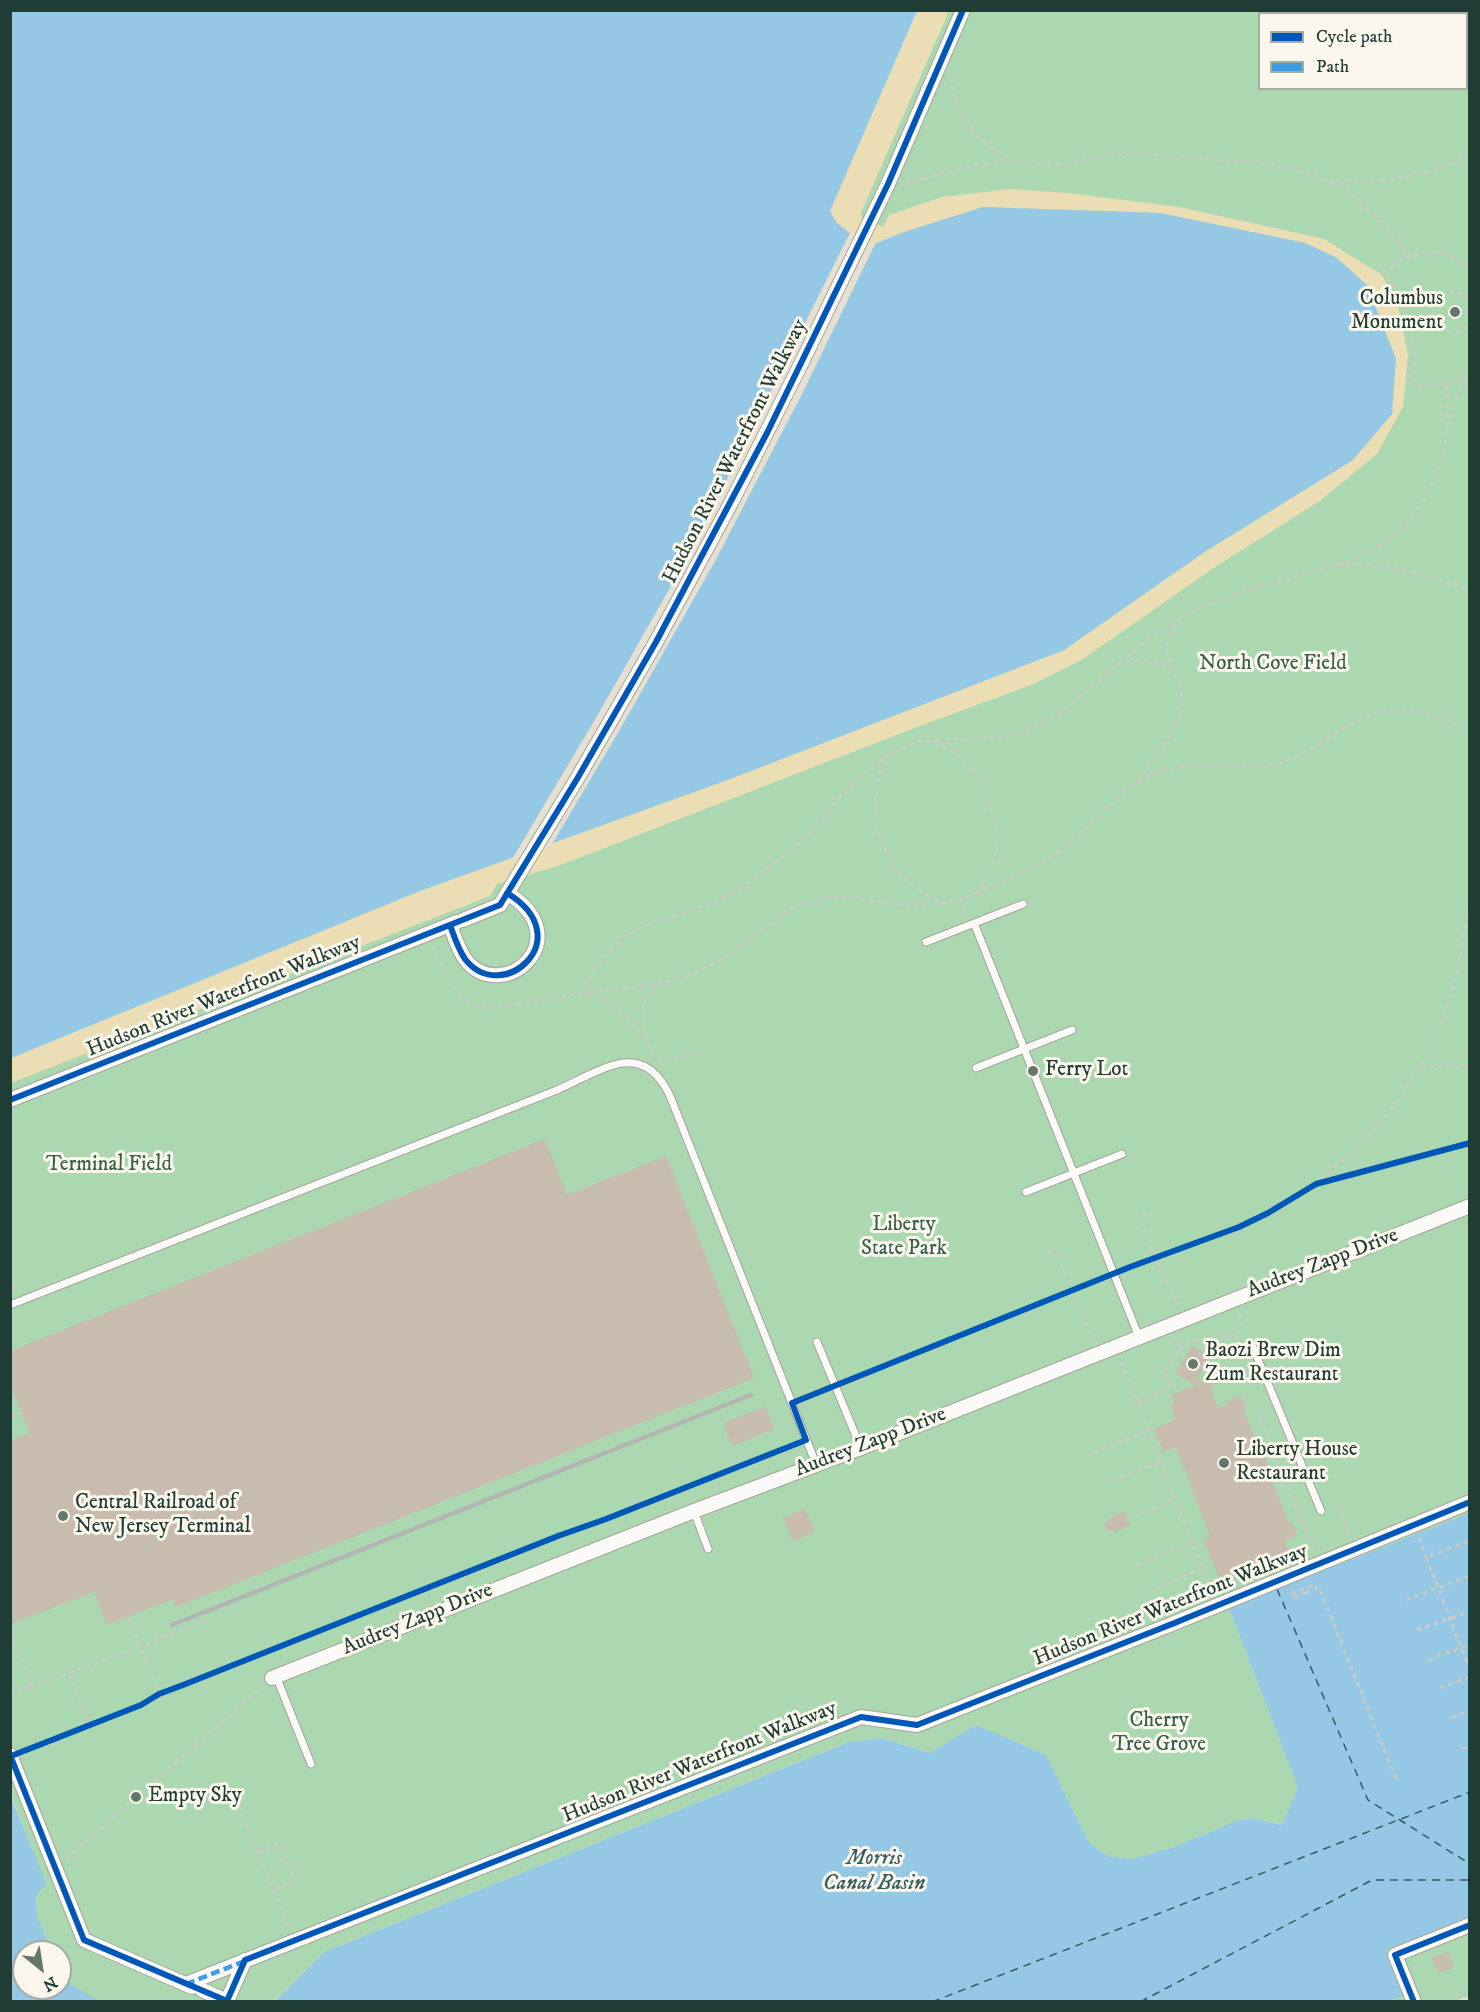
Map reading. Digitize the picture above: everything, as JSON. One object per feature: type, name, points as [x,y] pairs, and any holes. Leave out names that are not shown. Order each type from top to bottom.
[{"type":"street","name":"Hudson River Waterfront Walkway","points":[[10,1100],[500,905],[577,779],[656,642],[726,513],[871,220],[963,10]]},
{"type":"street","points":[[457,922],[464,958],[479,971],[502,975],[518,970],[536,948],[537,928],[535,919],[526,906],[507,893]]},
{"type":"street","name":"Audrey Zapp Drive","points":[[274,1677],[694,1511],[861,1448],[1470,1206]]},
{"type":"street","name":"Hudson River Waterfront Walkway","points":[[193,1987],[245,1960],[861,1717],[917,1725],[1470,1503]]},
{"type":"street","points":[[11,1756],[84,1940],[227,2001],[245,1960]]},
{"type":"street","points":[[1414,2001],[1395,1955],[1470,1925]]},
{"type":"lane","points":[[926,942],[1023,904]]},
{"type":"lane","points":[[974,924],[1139,1337]]},
{"type":"lane","points":[[976,1068],[1072,1030]]},
{"type":"lane","points":[[10,1305],[613,1066],[633,1062],[643,1064],[658,1074],[663,1082],[816,1464]]},
{"type":"lane","points":[[1026,1192],[1122,1154]]},
{"type":"lane","points":[[817,1342],[861,1448]]},
{"type":"lane","points":[[1252,1345],[1320,1511]]},
{"type":"lane","points":[[694,1511],[708,1549]]},
{"type":"lane","points":[[274,1677],[311,1764]]},
{"type":"path","points":[[950,74],[956,100],[969,126],[987,145],[1005,157],[1018,162]]},
{"type":"path","points":[[884,192],[966,166],[996,162],[1060,164],[1129,154],[1214,158],[1285,167],[1332,181],[1350,182],[1392,180],[1440,168],[1470,155]]},
{"type":"path","points":[[1332,181],[1352,193],[1373,211],[1393,234],[1406,258]]},
{"type":"path","points":[[1470,266],[1436,253],[1406,258],[1384,272],[1400,296],[1412,326],[1416,357],[1413,384],[1436,387],[1456,382],[1470,374]]},
{"type":"path","points":[[1470,297],[1455,291],[1448,293],[1436,303],[1434,310],[1435,318],[1444,330],[1459,332],[1470,326]]},
{"type":"path","points":[[1412,326],[1435,318]]},
{"type":"path","points":[[581,993],[603,956],[624,937],[649,924],[710,904],[742,888],[792,849],[860,776],[892,753],[911,743],[1002,737],[1017,735],[1031,729],[1062,712],[1150,637],[1188,614],[1220,598],[1359,558],[1384,542],[1408,521],[1435,481],[1444,454],[1448,426],[1456,401],[1470,374]]},
{"type":"path","points":[[1446,385],[1448,426]]},
{"type":"path","points":[[1332,567],[1366,565],[1394,568],[1433,577],[1470,591]]},
{"type":"path","points":[[427,934],[446,977],[459,993],[472,1006],[497,1008],[581,993],[664,982],[706,968],[792,910],[814,900],[846,897],[913,905],[946,903],[973,895],[1056,854],[1133,785],[1163,744],[1178,718],[1182,698],[1167,654],[1168,640],[1174,626],[1188,614]]},
{"type":"path","points":[[1112,668],[1119,664],[1136,662],[1162,664],[1173,670]]},
{"type":"path","points":[[1133,785],[1159,772],[1186,765],[1258,766],[1286,762],[1358,720],[1385,711],[1424,712],[1470,729]]},
{"type":"path","points":[[931,740],[952,751],[971,771],[985,794],[995,818],[996,841],[991,866],[984,883],[973,895]]},
{"type":"path","points":[[892,753],[882,767],[877,786],[875,811],[880,836],[892,860],[906,880],[926,895],[946,903]]},
{"type":"path","points":[[792,1404],[1114,1274],[1239,1227],[1268,1213],[1316,1184],[1356,1150],[1374,1131],[1400,1099],[1420,1067],[1440,1025],[1453,988],[1470,894]]},
{"type":"path","points":[[647,1044],[643,1016],[647,997],[651,991],[664,982]]},
{"type":"path","points":[[581,993],[596,996],[633,1024],[647,1044],[663,1082]]},
{"type":"path","points":[[657,1064],[672,1058],[705,1052]]},
{"type":"path","points":[[1420,1067],[1470,1068]]},
{"type":"path","points":[[1316,1184],[1470,1143]]},
{"type":"path","points":[[1144,1212],[1142,1223],[1155,1258],[1186,1318]]},
{"type":"path","points":[[1049,1250],[1058,1257],[1098,1353]]},
{"type":"path","points":[[10,1275],[20,1301]]},
{"type":"path","points":[[1233,1299],[1242,1323],[1234,1337]]},
{"type":"path","points":[[1136,1401],[1170,1388],[1164,1371],[1183,1346],[1198,1340],[1204,1342],[1228,1335],[1252,1345]]},
{"type":"path","points":[[1166,1342],[1183,1346]]},
{"type":"path","points":[[1115,1346],[1217,1605]]},
{"type":"path","points":[[1120,1360],[1130,1357]]},
{"type":"path","points":[[1263,1411],[1260,1418],[1319,1564]]},
{"type":"path","points":[[10,1417],[22,1413]]},
{"type":"path","points":[[1093,1453],[1148,1431]]},
{"type":"path","points":[[11,1756],[141,1705],[159,1694],[806,1440]]},
{"type":"path","points":[[1103,1483],[1161,1462]]},
{"type":"path","points":[[1127,1519],[1175,1499]]},
{"type":"path","points":[[1337,1504],[1356,1549]]},
{"type":"path","points":[[1414,1525],[1434,1578]]},
{"type":"path","points":[[1468,1542],[1426,1557],[1470,1670]]},
{"type":"path","points":[[1136,1565],[1192,1543]]},
{"type":"path","points":[[1148,1591],[1202,1568]]},
{"type":"path","points":[[1406,1600],[1470,1576]]},
{"type":"path","points":[[1306,1593],[1319,1587],[1396,1779]]},
{"type":"path","points":[[1418,1630],[1470,1611]]},
{"type":"path","points":[[128,1617],[159,1694]]},
{"type":"path","points":[[10,1689],[24,1692],[212,1618]]},
{"type":"path","points":[[10,1632],[33,1688]]},
{"type":"path","points":[[1428,1660],[1470,1644]]},
{"type":"path","points":[[69,1674],[89,1725]]},
{"type":"path","points":[[55,1868],[274,1677]]},
{"type":"path","points":[[1440,1688],[1470,1677]]},
{"type":"path","points":[[1452,1718],[1470,1711]]},
{"type":"path","points":[[1462,1749],[1470,1746]]},
{"type":"path","points":[[240,1806],[294,1941]]},
{"type":"path","points":[[258,1852],[280,1844],[295,1880],[273,1890]]},
{"type":"green space","name":"Liberty State Park","points":[[918,11],[1469,11],[1469,1513],[1229,1608],[1298,1788],[1283,1825],[1256,1819],[1238,1820],[1174,1847],[1132,1859],[1108,1856],[1090,1844],[1046,1755],[976,1726],[930,1753],[882,1738],[849,1742],[324,1952],[274,2001],[98,2002],[72,1985],[72,1940],[47,1940],[37,1916],[36,1896],[45,1883],[11,1795],[11,1058],[420,891],[562,839],[904,232],[837,223]]},
{"type":"green space","points":[[1469,1917],[1469,1996],[1455,2001],[1390,2001],[1404,1995],[1385,1950]]},
{"type":"sand","points":[[918,11],[949,11],[860,215],[883,227],[889,215],[942,197],[1010,189],[1068,193],[1179,207],[1324,239],[1382,275],[1398,307],[1408,355],[1403,407],[1377,454],[1320,501],[1215,567],[1083,659],[1031,685],[558,866],[497,884],[490,896],[11,1083],[11,1058],[420,891],[730,779],[1064,650],[1203,553],[1337,258],[1305,243],[1160,213],[983,207],[867,248],[837,223],[830,211]]},
{"type":"water","points":[[11,11],[917,11],[830,211],[837,223],[867,247],[904,232],[983,207],[1160,213],[1305,243],[1337,258],[1367,285],[1396,359],[1392,414],[1353,460],[1203,553],[1064,650],[730,779],[420,891],[11,1058]]},
{"type":"water","name":"Morris Canal Basin","points":[[1469,1513],[1469,1917],[1386,1950],[1405,1995],[1390,2001],[274,2002],[324,1952],[849,1742],[882,1738],[930,1753],[976,1725],[1046,1755],[1090,1844],[1108,1856],[1132,1859],[1174,1847],[1238,1820],[1256,1819],[1282,1825],[1298,1788],[1229,1608]]},
{"type":"water","points":[[10,1795],[46,1883],[36,1896],[37,1916],[47,1940],[12,1940],[12,2000],[72,2000],[72,1985],[98,2001],[11,2001]]},
{"type":"pier","points":[[851,231],[868,244],[877,240],[801,396],[714,563],[551,846],[511,861],[692,549]]},
{"type":"building","points":[[545,1139],[567,1195],[666,1156],[754,1378],[176,1607],[173,1599],[107,1625],[94,1592],[10,1624],[10,1440],[30,1433],[10,1384],[10,1351]]},
{"type":"building","name":"Liberty House Restaurant","points":[[1192,1346],[1210,1356],[1198,1378],[1201,1383],[1229,1371],[1232,1378],[1210,1387],[1218,1408],[1228,1404],[1227,1401],[1241,1396],[1246,1409],[1243,1410],[1262,1456],[1270,1469],[1267,1470],[1289,1524],[1292,1523],[1297,1536],[1284,1541],[1289,1551],[1219,1579],[1204,1540],[1210,1536],[1176,1447],[1163,1452],[1154,1429],[1175,1420],[1171,1395],[1195,1385],[1176,1373]]},
{"type":"building","points":[[765,1407],[774,1429],[732,1446],[723,1423]]},
{"type":"building","points":[[805,1509],[815,1532],[793,1541],[783,1518]]},
{"type":"building","points":[[1124,1511],[1130,1526],[1116,1532],[1114,1529],[1108,1532],[1104,1523]]},
{"type":"building","points":[[1448,1952],[1454,1967],[1438,1973],[1432,1958]]},
{"type":"ferry route","points":[[1277,1589],[1368,1800],[1470,1864]]},
{"type":"ferry route","points":[[932,2002],[1470,1792]]},
{"type":"ferry route","points":[[1140,2002],[1372,1880],[1470,1880]]},
{"type":"railway","points":[[172,1625],[751,1395]]},
{"type":"marked path","points":[[186,1984],[245,1961]]},
{"type":"cycle path","points":[[10,1100],[500,905],[577,779],[656,642],[767,433],[888,184],[963,10]]},
{"type":"cycle path","points":[[450,925],[465,959],[480,972],[498,975],[514,971],[528,961],[536,946],[537,929],[528,911],[507,893]]},
{"type":"cycle path","points":[[11,1756],[141,1705],[159,1694],[806,1440],[792,1403],[1130,1267],[1239,1227],[1268,1213],[1316,1184],[1470,1143]]},
{"type":"cycle path","points":[[10,1755],[84,1940],[227,2001],[245,1960],[861,1717],[917,1725],[1470,1502]]},
{"type":"cycle path","points":[[1414,2002],[1395,1955],[1470,1925]]},
{"type":"place","name":"Columbus Monument","points":[[1455,312]]},
{"type":"place","name":"Ferry Lot","points":[[1033,1071]]},
{"type":"place","name":"Baozi Brew Dim Zum Restaurant","points":[[1193,1364]]},
{"type":"place","name":"Liberty House Restaurant","points":[[1224,1463]]},
{"type":"place","name":"Central Railroad of New Jersey Terminal","points":[[63,1516]]},
{"type":"place","name":"Empty Sky","points":[[136,1797]]},
{"type":"park label","name":"North Cove Field","points":[[1273,665]]},
{"type":"park label","name":"Terminal Field","points":[[109,1166]]},
{"type":"park label","name":"Cherry Tree Grove","points":[[1159,1734]]}]
